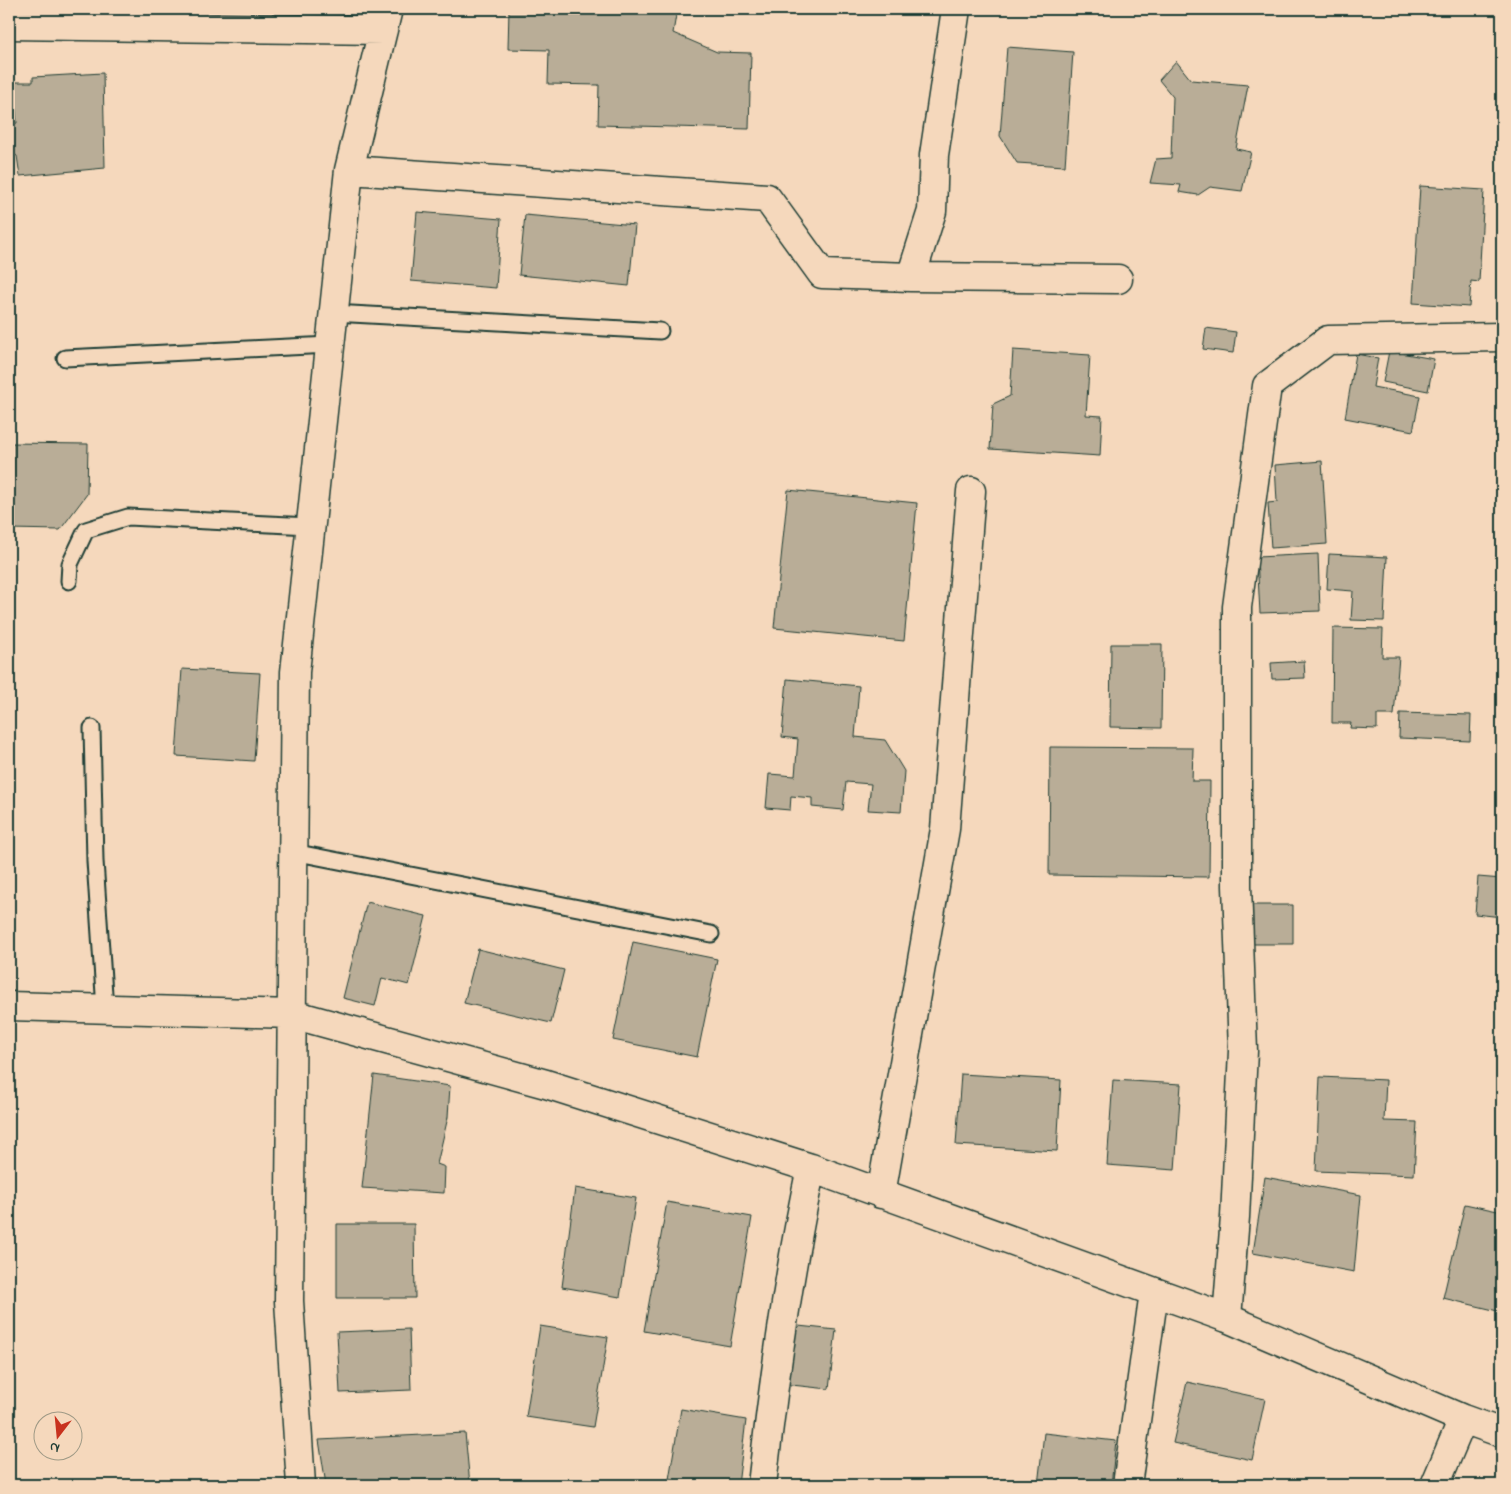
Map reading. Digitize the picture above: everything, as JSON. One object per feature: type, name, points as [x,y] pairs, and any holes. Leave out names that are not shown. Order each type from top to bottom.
[{"type":"street","points":[[911,277],[932,211],[934,155],[956,9]]},
{"type":"street","points":[[9,25],[386,19],[349,170],[295,672],[289,1301],[301,1485]]},
{"type":"street","points":[[349,170],[767,198],[822,274],[1118,279]]},
{"type":"street","points":[[1227,1318],[1235,1217],[1243,1051],[1238,886],[1237,607],[1267,386],[1328,340],[1502,337]]},
{"type":"street","points":[[881,1194],[945,829],[972,492]]},
{"type":"street","points":[[9,1007],[292,1014],[546,1084],[811,1168],[1227,1318],[1463,1419],[1502,1433]]},
{"type":"street","points":[[762,1485],[776,1361],[796,1238],[811,1168]]},
{"type":"street","points":[[1127,1485],[1154,1292]]},
{"type":"street","points":[[1435,1485],[1463,1419]]},
{"type":"lane","points":[[333,313],[660,331]]},
{"type":"lane","points":[[65,358],[330,345]]},
{"type":"lane","points":[[69,581],[70,564],[86,530],[128,517],[310,526]]},
{"type":"lane","points":[[92,728],[95,861],[105,1009]]},
{"type":"lane","points":[[293,852],[711,934]]},
{"type":"building","points":[[509,9],[677,9],[673,33],[717,52],[751,53],[749,129],[598,125],[599,85],[548,84],[549,50],[508,49]]},
{"type":"building","points":[[1007,47],[1073,52],[1065,166],[1017,163],[1000,136]]},
{"type":"building","points":[[1176,61],[1191,80],[1248,85],[1236,149],[1251,152],[1242,191],[1210,187],[1198,195],[1179,192],[1181,185],[1150,183],[1156,159],[1171,158],[1173,97],[1159,80]]},
{"type":"building","points":[[103,73],[105,168],[20,176],[17,156],[12,153],[11,124],[17,123],[13,82],[33,82],[33,77]]},
{"type":"building","points":[[1420,186],[1484,190],[1479,282],[1471,281],[1469,307],[1413,303]]},
{"type":"building","points":[[417,212],[501,219],[496,288],[411,281]]},
{"type":"building","points":[[525,215],[635,225],[629,286],[519,275]]},
{"type":"building","points":[[1206,328],[1236,332],[1233,353],[1203,349]]},
{"type":"building","points":[[1013,350],[1090,355],[1086,415],[1102,416],[1100,456],[990,449],[993,404],[1010,396]]},
{"type":"building","points":[[1389,351],[1434,359],[1428,391],[1383,382]]},
{"type":"building","points":[[1356,354],[1378,358],[1373,387],[1420,396],[1413,431],[1345,418]]},
{"type":"building","points":[[9,443],[88,444],[87,494],[60,530],[9,529]]},
{"type":"building","points":[[1322,461],[1327,544],[1271,548],[1268,503],[1277,502],[1275,465]]},
{"type":"building","points":[[788,490],[917,503],[904,641],[774,628]]},
{"type":"building","points":[[1318,554],[1320,611],[1260,613],[1257,557]]},
{"type":"building","points":[[1329,554],[1387,557],[1384,621],[1351,620],[1353,591],[1327,589]]},
{"type":"building","points":[[1333,628],[1383,629],[1382,657],[1399,657],[1394,715],[1377,715],[1377,729],[1350,728],[1351,723],[1332,723]]},
{"type":"building","points":[[1111,644],[1162,644],[1161,728],[1110,727]]},
{"type":"building","points":[[1304,661],[1305,678],[1272,679],[1271,663]]},
{"type":"building","points":[[182,669],[260,673],[254,761],[176,756]]},
{"type":"building","points":[[787,679],[859,686],[855,737],[885,740],[904,771],[901,812],[868,810],[871,784],[846,782],[843,810],[812,807],[812,798],[791,796],[790,810],[766,808],[769,774],[795,776],[798,739],[782,737]]},
{"type":"building","points":[[1400,713],[1471,715],[1470,741],[1399,738]]},
{"type":"building","points":[[1050,747],[1193,748],[1192,781],[1210,781],[1209,877],[1049,875]]},
{"type":"building","points":[[1478,877],[1502,879],[1502,917],[1475,914]]},
{"type":"building","points":[[367,902],[426,916],[409,985],[382,978],[375,1006],[343,998]]},
{"type":"building","points":[[1251,905],[1293,905],[1293,944],[1251,944]]},
{"type":"building","points":[[633,942],[717,959],[697,1057],[613,1040]]},
{"type":"building","points":[[478,949],[564,970],[551,1023],[464,1003]]},
{"type":"building","points":[[961,1074],[1061,1080],[1057,1151],[956,1145]]},
{"type":"building","points":[[374,1075],[450,1086],[448,1117],[437,1164],[445,1167],[444,1193],[362,1188]]},
{"type":"building","points":[[1320,1077],[1386,1080],[1384,1121],[1417,1122],[1414,1175],[1316,1171]]},
{"type":"building","points":[[1113,1080],[1181,1084],[1175,1170],[1107,1165]]},
{"type":"building","points":[[1265,1177],[1361,1195],[1354,1272],[1253,1253]]},
{"type":"building","points":[[575,1188],[636,1198],[620,1297],[562,1287]]},
{"type":"building","points":[[667,1202],[752,1217],[730,1346],[644,1331]]},
{"type":"building","points":[[1465,1204],[1502,1212],[1502,1312],[1443,1298]]},
{"type":"building","points":[[337,1224],[414,1224],[415,1298],[337,1298]]},
{"type":"building","points":[[789,1325],[836,1330],[829,1389],[782,1384]]},
{"type":"building","points":[[540,1326],[608,1337],[593,1427],[526,1417]]},
{"type":"building","points":[[409,1329],[411,1390],[340,1393],[337,1332]]},
{"type":"building","points":[[1187,1382],[1265,1399],[1252,1460],[1173,1443]]},
{"type":"building","points":[[681,1409],[746,1420],[738,1485],[668,1485]]},
{"type":"building","points":[[465,1433],[470,1485],[326,1485],[319,1440]]},
{"type":"building","points":[[1044,1433],[1116,1441],[1111,1485],[1087,1483],[1087,1485],[1038,1485]]}]
